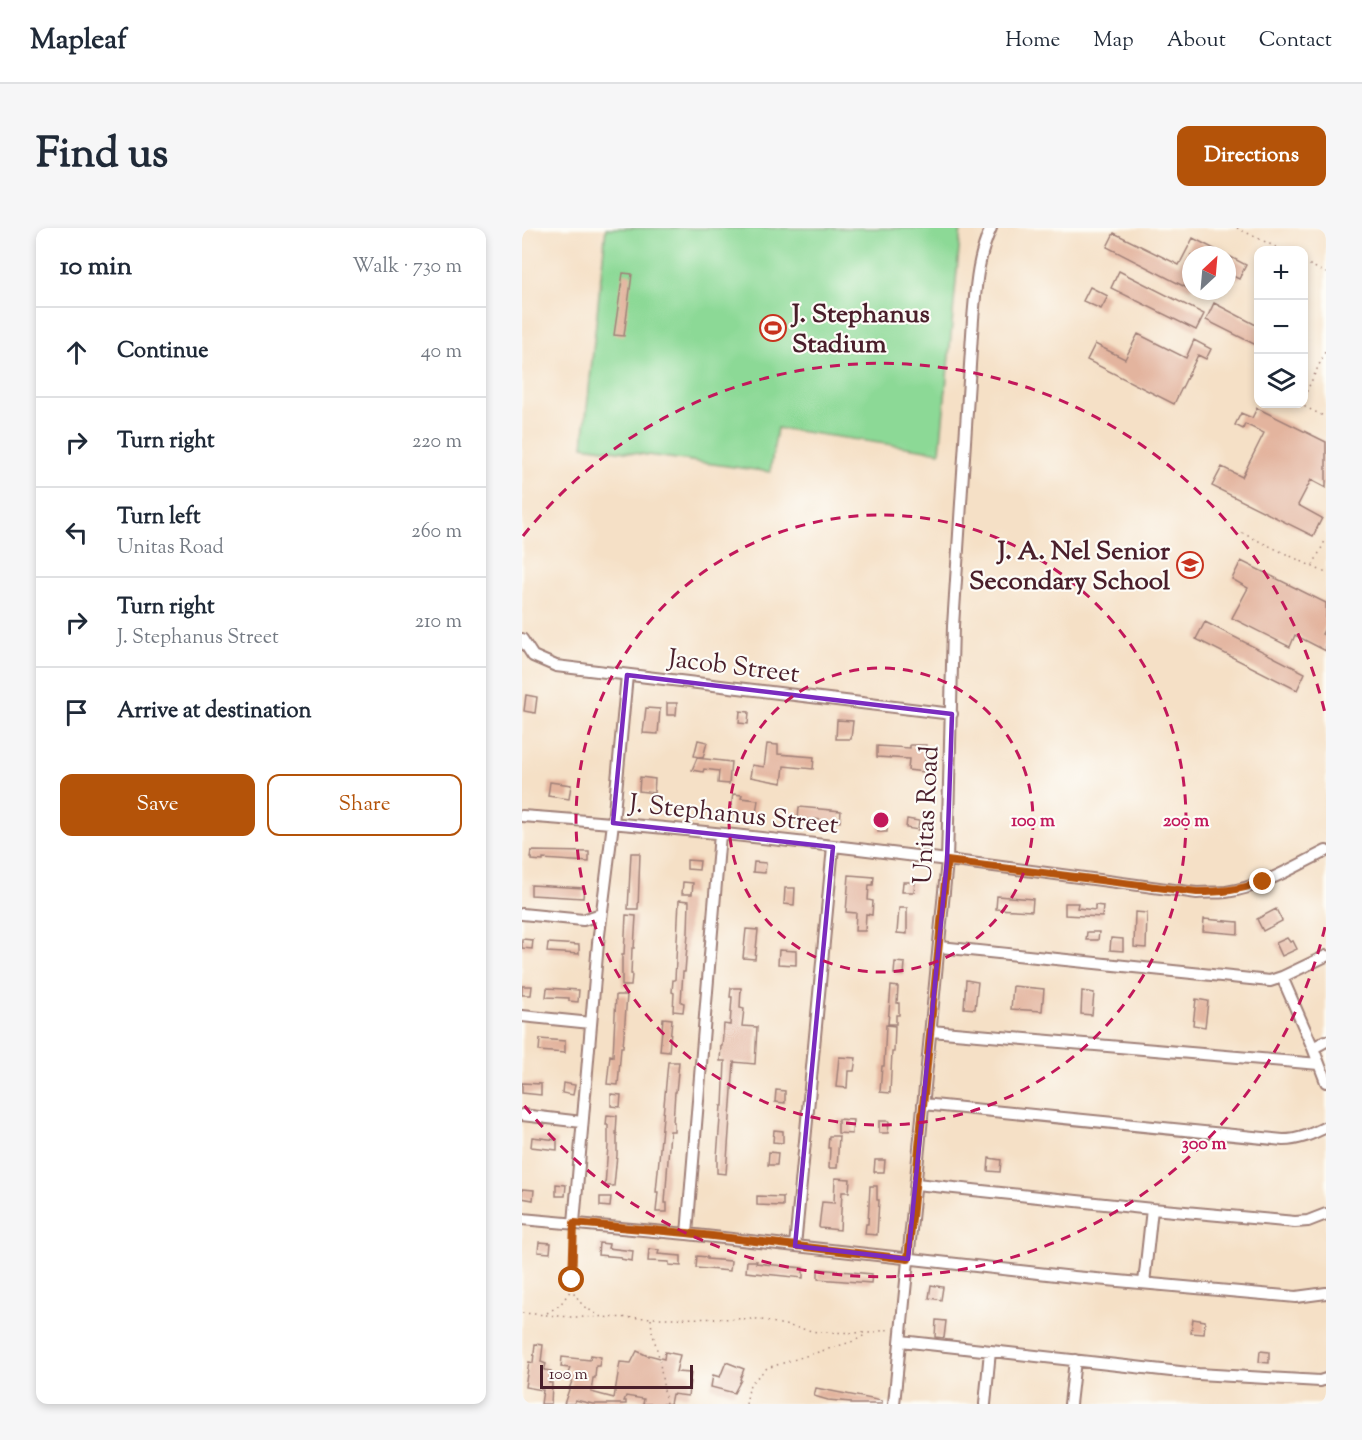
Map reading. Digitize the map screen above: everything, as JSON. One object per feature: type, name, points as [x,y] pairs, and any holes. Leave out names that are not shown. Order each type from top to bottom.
[{"type":"street","name":"Unitas Road","points":[[894,1404],[947,861],[953,626],[977,269],[991,228]]},
{"type":"street","name":"Jacob Street","points":[[522,639],[533,656],[556,666],[952,714]]},
{"type":"street","points":[[574,1223],[601,914],[613,823],[627,675]]},
{"type":"street","name":"J. Stephanus Street","points":[[522,816],[720,834],[1197,892],[1224,892],[1246,888],[1263,882],[1326,850]]},
{"type":"street","points":[[687,1233],[720,834]]},
{"type":"street","points":[[795,1246],[833,847]]},
{"type":"street","points":[[522,914],[584,920],[601,914]]},
{"type":"street","points":[[940,947],[1270,981],[1326,956]]},
{"type":"street","points":[[1281,977],[1326,1082]]},
{"type":"street","points":[[522,1016],[591,1023]]},
{"type":"street","points":[[931,1030],[1319,1064]]},
{"type":"street","points":[[1313,1048],[1326,1041]]},
{"type":"street","points":[[923,1104],[1283,1140],[1307,1136],[1326,1127]]},
{"type":"street","points":[[522,1116],[582,1122]]},
{"type":"street","points":[[916,1184],[1295,1222],[1308,1221],[1326,1214]]},
{"type":"street","points":[[1144,1283],[1152,1209]]},
{"type":"street","points":[[522,1219],[687,1233],[1074,1277],[1296,1297],[1326,1293]]},
{"type":"street","points":[[901,1341],[1198,1374],[1320,1381],[1326,1379]]},
{"type":"street","points":[[985,1404],[990,1351]]},
{"type":"street","points":[[1070,1404],[1075,1360]]},
{"type":"path","points":[[1237,228],[1274,246]]},
{"type":"path","points":[[1308,263],[1326,273]]},
{"type":"path","points":[[1308,389],[1326,350]]},
{"type":"path","points":[[1308,408],[1326,417]]},
{"type":"path","points":[[1242,533],[1326,573]]},
{"type":"path","points":[[1312,567],[1326,539]]},
{"type":"path","points":[[574,1223],[572,1290],[583,1306],[601,1317]]},
{"type":"path","points":[[545,1314],[560,1305],[572,1290]]},
{"type":"path","points":[[522,1313],[601,1317],[757,1319],[817,1332],[869,1333],[902,1327]]},
{"type":"path","points":[[651,1318],[666,1404]]},
{"type":"path","points":[[746,1404],[750,1384],[767,1368],[854,1341],[869,1333]]},
{"type":"highlighted area","points":[[627,675],[952,714],[947,861],[908,1259],[795,1246],[833,847],[613,823]]},
{"type":"green space","name":"J. Stephanus Stadium","points":[[606,228],[961,228],[940,452],[777,428],[770,472],[583,446]]},
{"type":"building","points":[[1114,233],[1179,265],[1182,259],[1182,285],[1107,247]]},
{"type":"building","points":[[1193,238],[1209,246],[1189,246]]},
{"type":"building","points":[[1236,260],[1246,265],[1239,279],[1236,278]]},
{"type":"building","points":[[1119,271],[1204,314],[1196,330],[1111,288]]},
{"type":"building","points":[[623,273],[632,274],[624,336],[614,335]]},
{"type":"building","points":[[1090,287],[1108,296],[1101,309],[1083,301]]},
{"type":"building","points":[[1214,303],[1254,324],[1254,344],[1206,320]]},
{"type":"building","points":[[1138,334],[1186,358],[1194,340],[1211,349],[1206,359],[1198,355],[1174,404],[1087,360],[1095,344],[1125,359]]},
{"type":"building","points":[[1257,408],[1326,442],[1326,488],[1311,480],[1298,505],[1322,518],[1313,536],[1212,486],[1222,467],[1242,477],[1264,433],[1245,424],[1243,429],[1235,425],[1241,413],[1252,418]]},
{"type":"building","points":[[1241,561],[1326,603],[1326,626],[1322,634],[1326,636],[1326,651],[1295,635],[1290,647],[1232,618],[1248,588],[1232,579]]},
{"type":"building","points":[[1205,622],[1305,673],[1297,690],[1196,639]]},
{"type":"building","points":[[526,695],[537,697],[535,713],[524,711]]},
{"type":"building","points":[[667,703],[677,703],[676,715],[667,715]]},
{"type":"building","points":[[646,708],[660,709],[658,734],[643,733]]},
{"type":"building","points":[[740,711],[749,712],[748,724],[739,723]]},
{"type":"building","points":[[837,720],[853,721],[851,739],[836,739]]},
{"type":"building","points":[[698,740],[707,742],[703,758],[694,756]]},
{"type":"building","points":[[767,744],[778,745],[778,754],[814,757],[813,769],[784,766],[782,783],[750,777],[752,765],[764,767]]},
{"type":"building","points":[[910,745],[926,745],[924,772],[908,770],[909,759],[877,757],[877,746],[910,748]]},
{"type":"building","points":[[697,758],[731,762],[729,784],[718,783],[719,771],[692,770]]},
{"type":"building","points":[[640,777],[655,779],[654,793],[639,791]]},
{"type":"building","points":[[550,782],[571,785],[569,799],[548,796]]},
{"type":"building","points":[[733,794],[742,795],[741,798],[758,800],[756,814],[739,812],[739,815],[730,814]]},
{"type":"building","points":[[799,807],[841,811],[840,822],[798,819]]},
{"type":"building","points":[[907,819],[919,821],[918,830],[906,828]]},
{"type":"building","points":[[879,820],[888,820],[887,832],[878,832]]},
{"type":"building","points":[[531,851],[589,852],[589,862],[532,860]]},
{"type":"building","points":[[631,853],[640,853],[638,909],[628,909]]},
{"type":"building","points":[[687,860],[700,861],[699,870],[687,869]]},
{"type":"building","points":[[754,862],[766,863],[765,873],[753,872]]},
{"type":"building","points":[[849,875],[874,877],[873,885],[869,885],[868,900],[873,901],[872,915],[866,914],[865,931],[855,931],[856,913],[846,912]]},
{"type":"building","points":[[683,882],[693,883],[692,894],[682,894]]},
{"type":"building","points":[[903,882],[915,882],[914,892],[902,892]]},
{"type":"building","points":[[531,885],[584,888],[583,898],[531,895]]},
{"type":"building","points":[[785,888],[795,888],[794,905],[784,904]]},
{"type":"building","points":[[997,896],[1033,899],[1032,911],[996,909]]},
{"type":"building","points":[[679,900],[689,901],[681,1002],[684,1003],[683,1012],[673,1011],[674,993],[672,992],[673,980],[675,980]]},
{"type":"building","points":[[1065,903],[1078,903],[1077,908],[1095,910],[1095,905],[1103,906],[1102,917],[1065,915]]},
{"type":"building","points":[[899,908],[907,908],[907,934],[897,933]]},
{"type":"building","points":[[1276,909],[1282,921],[1263,931],[1257,919]]},
{"type":"building","points":[[1135,912],[1147,913],[1146,948],[1134,947]]},
{"type":"building","points":[[626,915],[636,916],[631,986],[622,986]]},
{"type":"building","points":[[1204,919],[1238,922],[1238,934],[1203,931]]},
{"type":"building","points":[[746,929],[758,930],[755,959],[743,958]]},
{"type":"building","points":[[1087,932],[1099,932],[1098,940],[1086,940]]},
{"type":"building","points":[[1111,938],[1123,939],[1123,951],[1110,950]]},
{"type":"building","points":[[1287,938],[1290,942],[1293,941],[1297,949],[1282,956],[1276,943]]},
{"type":"building","points":[[522,939],[533,940],[532,949],[522,948]]},
{"type":"building","points":[[548,943],[579,945],[579,954],[547,952]]},
{"type":"building","points":[[779,950],[796,951],[796,965],[778,964]]},
{"type":"building","points":[[895,962],[905,963],[904,975],[894,974]]},
{"type":"building","points":[[966,980],[978,982],[975,1009],[964,1008]]},
{"type":"building","points":[[522,986],[532,986],[531,995],[522,995]]},
{"type":"building","points":[[891,986],[898,987],[899,1015],[896,1015],[896,1024],[888,1024]]},
{"type":"building","points":[[1013,986],[1044,989],[1042,1011],[1011,1009]]},
{"type":"building","points":[[547,988],[579,990],[578,1002],[569,1001],[569,998],[546,997]]},
{"type":"building","points":[[731,988],[741,988],[740,1008],[744,1009],[742,1026],[757,1027],[755,1064],[734,1062],[726,1174],[717,1173],[717,1157],[725,1061],[720,1061],[721,1046],[724,1024],[730,1025]]},
{"type":"building","points":[[1082,991],[1094,993],[1092,1015],[1081,1014]]},
{"type":"building","points":[[616,995],[627,995],[618,1085],[607,1084],[610,1055],[613,1056]]},
{"type":"building","points":[[1196,999],[1208,1001],[1205,1027],[1193,1025]]},
{"type":"building","points":[[663,1018],[672,1019],[669,1052],[660,1051]]},
{"type":"building","points":[[886,1025],[895,1026],[890,1093],[880,1092]]},
{"type":"building","points":[[540,1039],[565,1041],[565,1053],[539,1051]]},
{"type":"building","points":[[839,1057],[856,1058],[854,1071],[848,1071],[847,1088],[836,1087]]},
{"type":"building","points":[[668,1062],[679,1062],[675,1092],[674,1131],[670,1131],[665,1203],[667,1203],[667,1212],[656,1212],[658,1192],[656,1192]]},
{"type":"building","points":[[522,1083],[541,1084],[541,1095],[522,1093]]},
{"type":"building","points":[[563,1083],[575,1085],[573,1095],[562,1093]]},
{"type":"building","points":[[776,1090],[785,1091],[785,1103],[775,1102]]},
{"type":"building","points":[[611,1094],[621,1095],[620,1107],[611,1106]]},
{"type":"building","points":[[607,1115],[617,1116],[614,1186],[605,1186],[608,1146]]},
{"type":"building","points":[[838,1119],[853,1120],[852,1134],[838,1133]]},
{"type":"building","points":[[879,1121],[889,1121],[888,1133],[879,1133]]},
{"type":"building","points":[[774,1130],[783,1131],[783,1143],[773,1142]]},
{"type":"building","points":[[829,1136],[839,1136],[837,1168],[829,1168]]},
{"type":"building","points":[[532,1137],[557,1140],[557,1150],[531,1147]]},
{"type":"building","points":[[769,1152],[778,1153],[777,1165],[768,1165]]},
{"type":"building","points":[[989,1158],[1001,1160],[1000,1172],[988,1171]]},
{"type":"building","points":[[875,1160],[885,1160],[884,1172],[874,1172]]},
{"type":"building","points":[[835,1178],[850,1179],[849,1192],[842,1192],[840,1230],[819,1227],[822,1202],[834,1203]]},
{"type":"building","points":[[556,1184],[566,1185],[565,1196],[556,1196]]},
{"type":"building","points":[[870,1186],[877,1186],[877,1200],[879,1200],[877,1235],[865,1234],[866,1224],[868,1224]]},
{"type":"building","points":[[522,1189],[534,1190],[533,1200],[522,1198]]},
{"type":"building","points":[[757,1196],[783,1197],[783,1206],[757,1205]]},
{"type":"building","points":[[600,1197],[611,1197],[610,1207],[600,1206]]},
{"type":"building","points":[[539,1242],[551,1243],[550,1253],[538,1252]]},
{"type":"building","points":[[599,1243],[609,1244],[608,1248],[633,1251],[632,1261],[621,1259],[621,1257],[598,1255]]},
{"type":"building","points":[[649,1249],[659,1250],[658,1254],[681,1256],[681,1266],[669,1265],[669,1262],[648,1261]]},
{"type":"building","points":[[697,1256],[731,1261],[730,1271],[696,1268]]},
{"type":"building","points":[[747,1261],[803,1268],[803,1278],[746,1272]]},
{"type":"building","points":[[818,1269],[872,1274],[871,1283],[818,1279]]},
{"type":"building","points":[[931,1285],[943,1287],[941,1300],[929,1298]]},
{"type":"building","points":[[1193,1319],[1205,1321],[1204,1334],[1191,1333]]},
{"type":"building","points":[[936,1320],[946,1321],[944,1338],[935,1337]]},
{"type":"building","points":[[535,1344],[543,1345],[541,1362],[546,1364],[544,1370],[551,1371],[549,1383],[552,1383],[551,1404],[541,1404],[543,1390],[525,1387],[529,1362],[533,1363]]},
{"type":"building","points":[[637,1351],[664,1359],[665,1352],[680,1355],[676,1372],[691,1373],[688,1396],[672,1394],[670,1404],[643,1404],[644,1399],[626,1396],[624,1401],[626,1404],[593,1404],[575,1400],[574,1404],[564,1404],[572,1381],[566,1379],[570,1368],[561,1367],[562,1357],[590,1360],[591,1355],[601,1357],[599,1366],[596,1366],[591,1392],[614,1398],[620,1362],[631,1363]]},
{"type":"building","points":[[1260,1351],[1269,1352],[1269,1363],[1259,1362]]},
{"type":"building","points":[[726,1362],[744,1369],[734,1393],[711,1387],[713,1375],[720,1377]]},
{"type":"building","points":[[816,1388],[882,1401],[882,1404],[851,1404],[851,1402],[828,1400],[814,1396]]},
{"type":"place","name":"J. Stephanus Stadium","points":[[773,328]]},
{"type":"place","name":"J. A. Nel Senior Secondary School","points":[[1190,565]]},
{"type":"route","points":[[572,1280],[574,1223],[687,1233],[908,1259],[947,861],[1197,892],[1224,892],[1263,882]]}]
